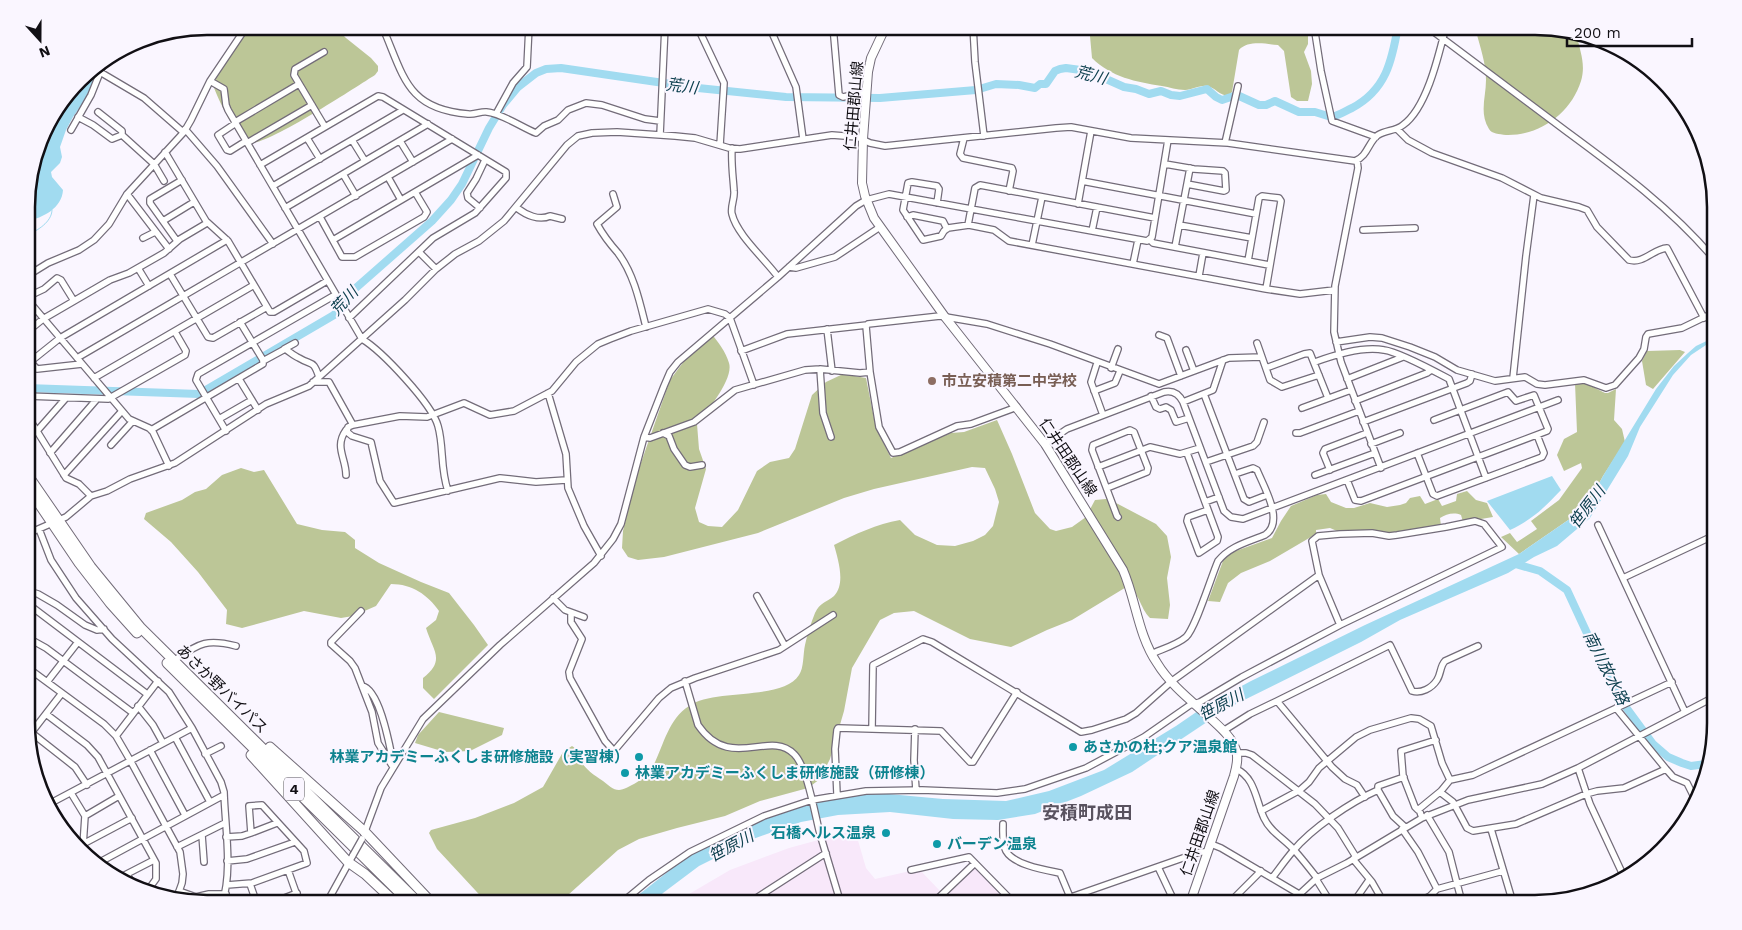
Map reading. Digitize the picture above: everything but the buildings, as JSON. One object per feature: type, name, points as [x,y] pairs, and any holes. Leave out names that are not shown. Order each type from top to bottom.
[{"type":"highway","points":[[35,483],[38,489]]},
{"type":"highway","name":"あさか野バイパス","points":[[35,485],[79,563],[110,603],[177,674],[402,895]]},
{"type":"highway","name":"あさか野バイパス","points":[[35,498],[141,628],[411,895]]},
{"type":"highway","points":[[177,674],[365,874],[387,895]]},
{"type":"highway","points":[[212,700],[257,736],[424,895]]},
{"type":"main road","name":"仁井田郡山線","points":[[882,35],[871,58],[863,139],[862,183],[871,213],[945,317],[1045,444],[1123,570],[1128,581],[1144,638],[1151,654],[1163,672],[1222,730],[1232,742],[1237,753],[1236,769],[1193,895]]},
{"type":"street","points":[[35,271],[48,263],[79,250],[90,243],[109,224],[127,194],[166,152],[191,120],[210,82],[241,35]]},
{"type":"street","points":[[386,35],[410,88],[426,103],[437,109],[471,114],[485,112],[496,114],[536,133],[544,126],[558,120],[568,110],[586,103],[602,105],[645,119],[660,121]]},
{"type":"street","points":[[496,114],[513,83],[527,66],[529,35]]},
{"type":"street","points":[[660,135],[665,35]]},
{"type":"street","points":[[701,35],[724,83],[720,145]]},
{"type":"street","points":[[773,35],[796,87],[803,139]]},
{"type":"street","points":[[834,35],[838,95],[843,97],[867,92]]},
{"type":"street","points":[[974,35],[984,136]]},
{"type":"street","points":[[1315,35],[1332,120],[1376,137]]},
{"type":"street","points":[[1439,35],[1654,198],[1679,221],[1707,251]]},
{"type":"street","points":[[35,531],[73,513],[91,496],[107,491],[130,479],[169,466],[266,404],[306,388],[405,300],[436,269],[455,254],[479,241],[504,221],[517,208],[567,145],[578,136],[604,132],[689,137],[742,149],[832,135],[863,139],[885,146],[1056,128],[1072,128],[1131,138],[1225,143],[1357,160],[1364,155],[1376,137],[1397,129],[1410,120],[1417,110],[1439,55],[1444,35]]},
{"type":"street","points":[[324,52],[295,70],[294,75],[324,127]]},
{"type":"street","points":[[101,72],[144,98],[184,130],[217,166],[273,244]]},
{"type":"street","points":[[71,130],[91,95],[99,74]]},
{"type":"street","points":[[210,82],[224,89],[226,106],[362,339],[386,358],[434,415],[439,427],[443,473],[448,491]]},
{"type":"street","points":[[299,84],[219,133],[218,135],[227,150],[230,151],[312,105]]},
{"type":"street","points":[[1225,143],[1238,86]]},
{"type":"street","points":[[260,165],[377,96],[384,97],[506,172],[507,177],[480,208],[466,219],[439,234],[349,318]]},
{"type":"street","points":[[273,186],[404,110]]},
{"type":"street","points":[[98,112],[122,131],[122,135],[154,164],[164,181]]},
{"type":"street","points":[[78,117],[113,139],[122,135]]},
{"type":"street","points":[[285,208],[428,124]]},
{"type":"street","points":[[1397,129],[1408,140],[1432,153],[1502,178],[1549,201],[1587,210],[1597,227],[1629,260],[1640,260],[1667,248],[1704,318]]},
{"type":"street","points":[[1078,204],[1091,131]]},
{"type":"street","points":[[307,138],[320,159]]},
{"type":"street","points":[[964,138],[960,154],[963,158],[1012,168],[1014,171],[1010,191]]},
{"type":"street","points":[[77,358],[452,139]]},
{"type":"street","points":[[352,140],[365,161]]},
{"type":"street","points":[[1150,240],[1168,140]]},
{"type":"street","points":[[400,141],[413,162]]},
{"type":"street","points":[[732,148],[731,163],[734,194],[731,209],[732,216],[748,242],[778,277]]},
{"type":"street","points":[[166,152],[207,223],[228,240],[270,312],[274,312],[328,282]]},
{"type":"street","points":[[333,240],[478,154]]},
{"type":"street","points":[[480,208],[468,198],[467,193],[485,160]]},
{"type":"street","points":[[1357,160],[1358,168],[1334,290],[1334,332],[1338,355],[1381,468]]},
{"type":"street","points":[[1165,164],[1225,172],[1226,190],[1223,191],[1187,184]]},
{"type":"street","points":[[1175,247],[1190,168]]},
{"type":"street","points":[[343,174],[356,196]]},
{"type":"street","points":[[388,177],[401,200]]},
{"type":"street","points":[[177,240],[150,203],[150,199],[182,180]]},
{"type":"street","points":[[1082,181],[1256,214]]},
{"type":"street","points":[[936,203],[939,189],[936,185],[911,182],[908,184],[903,210],[923,240],[941,236],[947,229],[968,225],[992,229],[1007,240],[1266,289],[1300,294],[1334,290]]},
{"type":"street","points":[[968,225],[976,186],[1155,218]]},
{"type":"street","points":[[320,217],[343,257],[355,257],[424,217],[426,212],[415,192]]},
{"type":"street","points":[[127,194],[169,249]]},
{"type":"street","points":[[613,194],[617,207],[597,224],[618,254],[630,276],[640,302],[646,327]]},
{"type":"street","points":[[331,895],[363,836],[381,788],[423,719],[500,645],[601,556],[613,539],[620,524],[644,437],[670,372],[678,362],[778,277],[856,206],[866,200],[886,194],[1145,242],[1150,240]]},
{"type":"street","points":[[1513,378],[1534,195]]},
{"type":"street","points":[[1248,261],[1259,198],[1262,196],[1279,198],[1281,201],[1266,289]]},
{"type":"street","points":[[1032,245],[1042,197]]},
{"type":"street","points":[[162,220],[194,202]]},
{"type":"street","points":[[1092,231],[1097,207]]},
{"type":"street","points":[[517,208],[539,218],[550,216],[562,219]]},
{"type":"street","points":[[907,217],[913,215],[943,221],[947,229]]},
{"type":"street","points":[[35,326],[110,280],[126,275],[138,268],[169,249],[177,240],[207,223]]},
{"type":"street","points":[[1179,224],[1252,238]]},
{"type":"street","points":[[789,267],[796,268],[835,257],[880,227]]},
{"type":"street","points":[[1364,230],[1415,228]]},
{"type":"street","points":[[144,238],[155,232]]},
{"type":"street","points":[[35,356],[60,338],[228,240]]},
{"type":"street","points":[[1134,264],[1138,240]]},
{"type":"street","points":[[1150,240],[1153,243],[1269,265]]},
{"type":"street","points":[[419,252],[436,269]]},
{"type":"street","points":[[1199,276],[1203,252]]},
{"type":"street","points":[[138,268],[148,286]]},
{"type":"street","points":[[170,274],[208,337],[212,339],[267,307]]},
{"type":"street","points":[[35,294],[44,290],[57,278],[61,280],[74,301]]},
{"type":"street","points":[[94,378],[254,286]]},
{"type":"street","points":[[226,431],[196,380],[198,374],[335,295]]},
{"type":"street","points":[[35,308],[132,422],[151,430],[155,434],[169,466]]},
{"type":"street","points":[[346,475],[340,448],[342,436],[348,427],[400,416],[428,417],[464,403],[488,415],[503,414],[521,408],[556,388],[576,362],[598,344],[646,327],[708,309],[725,314],[730,318],[754,385]]},
{"type":"street","points":[[1336,342],[1370,337],[1396,341],[1435,358],[1456,370],[1495,381],[1525,376],[1537,384],[1545,385],[1584,380],[1602,388],[1615,386],[1639,358],[1644,349],[1648,334],[1682,328],[1707,316]]},
{"type":"street","points":[[741,351],[787,334],[945,317],[1000,328],[1157,384],[1224,360],[1261,357]]},
{"type":"street","points":[[240,322],[263,361]]},
{"type":"street","points":[[867,325],[865,328],[870,372],[879,427],[893,453],[900,452],[957,426],[971,424],[1017,407]]},
{"type":"street","points":[[827,329],[832,371]]},
{"type":"street","points":[[35,396],[97,400],[111,398],[185,355],[186,351],[175,332]]},
{"type":"street","points":[[1159,335],[1167,338],[1181,376]]},
{"type":"street","points":[[151,430],[239,379],[263,364],[263,361],[295,343]]},
{"type":"street","points":[[1257,343],[1271,381],[1283,388],[1319,375]]},
{"type":"street","points":[[284,349],[300,359],[312,363],[319,377]]},
{"type":"street","points":[[1111,368],[1118,349]]},
{"type":"street","points":[[1315,362],[1331,356],[1368,349],[1384,350],[1449,378],[1486,478]]},
{"type":"street","points":[[1186,350],[1194,371]]},
{"type":"street","points":[[1266,368],[1307,353],[1311,354],[1328,398]]},
{"type":"street","points":[[1347,378],[1403,357]]},
{"type":"street","points":[[1183,402],[1214,389],[1224,360]]},
{"type":"street","points":[[1098,362],[1091,381],[1103,415]]},
{"type":"street","points":[[35,367],[37,369],[82,364]]},
{"type":"street","points":[[644,437],[648,438],[694,422],[733,391],[800,371],[820,369],[860,373],[870,372]]},
{"type":"street","points":[[820,369],[823,413],[831,437]]},
{"type":"street","points":[[1094,391],[1115,383],[1120,370]]},
{"type":"street","points":[[1355,400],[1426,374],[1431,370]]},
{"type":"street","points":[[1363,422],[1468,383],[1472,374]]},
{"type":"street","points":[[239,379],[258,410]]},
{"type":"street","points":[[313,382],[329,382],[353,425]]},
{"type":"street","points":[[1302,408],[1351,390]]},
{"type":"street","points":[[1045,444],[1067,429],[1152,396],[1170,391],[1179,395],[1183,402],[1225,512],[1236,519],[1247,518],[1558,400]]},
{"type":"street","points":[[1347,480],[1355,500],[1359,502],[1537,435],[1548,429],[1534,395],[1516,401],[1508,392],[1434,420]]},
{"type":"street","points":[[548,393],[566,454],[566,480],[572,499],[584,526],[601,556]]},
{"type":"street","points":[[1204,394],[1244,499],[1248,502],[1267,495]]},
{"type":"street","points":[[1152,396],[1156,408],[1166,407],[1170,409],[1176,422],[1189,418]]},
{"type":"street","points":[[37,431],[66,398]]},
{"type":"street","points":[[50,453],[97,400]]},
{"type":"street","points":[[219,419],[252,400]]},
{"type":"street","points":[[64,475],[122,411]]},
{"type":"street","points":[[1296,433],[1359,412]]},
{"type":"street","points":[[111,445],[132,422]]},
{"type":"street","points":[[1206,462],[1253,446],[1264,422]]},
{"type":"street","points":[[35,428],[64,475],[79,484],[91,496]]},
{"type":"street","points":[[346,430],[350,435],[371,442],[379,477],[396,504],[500,478],[536,482],[566,480]]},
{"type":"street","points":[[1106,488],[1147,473],[1148,468],[1134,432],[1130,430],[1093,445],[1092,450],[1106,488],[1118,517]]},
{"type":"street","points":[[663,433],[669,436],[674,449],[685,465],[690,467],[702,465]]},
{"type":"street","points":[[1330,470],[1323,453],[1326,449],[1367,433]]},
{"type":"street","points":[[1371,444],[1400,433]]},
{"type":"street","points":[[1417,453],[1432,494],[1438,496],[1542,457],[1544,453],[1537,435]]},
{"type":"street","points":[[1098,467],[1151,447],[1180,454],[1200,448]]},
{"type":"street","points":[[1187,453],[1218,537],[1217,541],[1199,554],[1187,521],[1188,517],[1208,510]]},
{"type":"street","points":[[1314,475],[1375,453]]},
{"type":"street","points":[[1151,654],[1187,636],[1194,624],[1218,561],[1224,553],[1270,532],[1275,519],[1257,470],[1253,468],[1235,474]]},
{"type":"street","points":[[1205,502],[1219,497]]},
{"type":"street","points":[[631,895],[690,852],[764,816],[837,794],[866,790],[997,793],[1025,789],[1086,768],[1144,737],[1195,704],[1340,625],[1502,547],[1484,524],[1475,521],[1388,536],[1372,533],[1318,536],[1312,541],[1319,575],[1340,625]]},
{"type":"street","points":[[1598,525],[1685,712]]},
{"type":"street","points":[[39,529],[52,560],[70,589],[104,629],[169,692],[192,728],[221,782],[224,794],[226,837],[226,894],[205,895]]},
{"type":"street","points":[[1623,578],[1707,538]]},
{"type":"street","points":[[872,729],[872,667],[923,639],[932,642],[1017,692],[1077,730],[1085,732],[1132,716],[1172,681],[1319,575]]},
{"type":"street","points":[[35,593],[58,605],[85,625],[97,630],[104,629]]},
{"type":"street","points":[[757,596],[785,646]]},
{"type":"street","points":[[553,598],[564,609],[584,617]]},
{"type":"street","points":[[35,609],[147,694]]},
{"type":"street","points":[[361,611],[331,644],[354,665],[372,712],[378,744],[394,764]]},
{"type":"street","points":[[571,613],[572,622],[582,639],[569,672],[570,678],[605,741],[614,751],[663,693],[685,681],[785,646],[833,615]]},
{"type":"street","points":[[35,642],[133,713]]},
{"type":"street","points":[[47,682],[78,642]]},
{"type":"street","points":[[173,660],[194,647],[207,642],[236,646]]},
{"type":"street","points":[[1222,730],[1250,714],[1390,645],[1412,691],[1420,692],[1429,688],[1437,680],[1442,663],[1478,646]]},
{"type":"street","points":[[35,673],[104,724],[116,736],[177,847],[184,871],[178,893]]},
{"type":"street","points":[[116,736],[158,681]]},
{"type":"street","points":[[685,681],[698,725],[702,731],[716,742],[728,748],[783,747],[795,755],[800,763],[812,801],[838,895]]},
{"type":"street","points":[[1418,810],[1440,792],[1450,780],[1473,775],[1672,682]]},
{"type":"street","points":[[362,686],[368,689],[376,701],[394,764]]},
{"type":"street","points":[[837,794],[835,753],[837,729],[941,731],[970,762],[973,762],[1017,692]]},
{"type":"street","points":[[35,726],[62,693]]},
{"type":"street","points":[[1277,701],[1343,778],[1357,785],[1365,797]]},
{"type":"street","points":[[1076,895],[1209,848],[1261,871],[1299,894],[1316,879],[1425,816],[1482,796],[1531,788],[1578,768],[1707,701]]},
{"type":"street","points":[[138,706],[153,725],[163,743]]},
{"type":"street","points":[[1616,708],[1666,769],[1675,778],[1687,783],[1692,793]]},
{"type":"street","points":[[46,714],[90,748],[98,757],[157,867],[157,876],[151,886]]},
{"type":"street","points":[[1261,811],[1298,791],[1309,782],[1319,768],[1361,734],[1410,718],[1419,719],[1429,724],[1450,780]]},
{"type":"street","points":[[54,801],[192,728]]},
{"type":"street","points":[[915,729],[914,760],[916,790]]},
{"type":"street","points":[[175,737],[210,802]]},
{"type":"street","points":[[36,738],[75,766],[86,785]]},
{"type":"street","points":[[1436,740],[1401,751],[1404,777],[1415,807],[1425,816],[1448,849],[1460,895]]},
{"type":"street","points":[[205,754],[221,746]]},
{"type":"street","points":[[150,750],[185,815]]},
{"type":"street","points":[[1237,753],[1252,755],[1315,804],[1340,830],[1354,858],[1379,895]]},
{"type":"street","points":[[1578,768],[1586,794],[1621,871]]},
{"type":"street","points":[[1236,769],[1244,773],[1251,784],[1265,820],[1278,837],[1294,849],[1326,895]]},
{"type":"street","points":[[1440,792],[1451,800],[1461,815],[1464,825],[1473,831],[1522,822],[1586,794],[1624,788],[1666,769]]},
{"type":"street","points":[[1272,878],[1294,849],[1330,820],[1349,806],[1378,790],[1378,786],[1404,777]]},
{"type":"street","points":[[1378,790],[1393,816],[1404,828],[1437,889]]},
{"type":"street","points":[[71,793],[84,816],[83,841]]},
{"type":"street","points":[[104,860],[224,794]]},
{"type":"street","points":[[84,816],[119,796]]},
{"type":"street","points":[[227,885],[250,884],[307,862],[304,851],[262,805],[249,806],[251,833]]},
{"type":"street","points":[[86,844],[132,818]]},
{"type":"street","points":[[177,847],[225,823]]},
{"type":"street","points":[[226,837],[242,836],[277,823]]},
{"type":"street","points":[[1003,824],[1007,853],[1026,865],[1060,874],[1069,895]]},
{"type":"street","points":[[1491,828],[1510,895]]},
{"type":"street","points":[[202,834],[204,862]]},
{"type":"street","points":[[227,860],[247,859],[295,842]]},
{"type":"street","points":[[761,895],[826,852]]},
{"type":"street","points":[[911,870],[968,857],[974,864],[979,865],[1007,895]]},
{"type":"street","points":[[127,874],[154,860]]},
{"type":"street","points":[[941,895],[974,864]]},
{"type":"street","points":[[1158,867],[1171,895]]},
{"type":"street","points":[[288,870],[297,893],[292,895]]},
{"type":"street","points":[[1238,895],[1261,871]]},
{"type":"street","points":[[1431,895],[1437,889],[1503,871]]},
{"type":"street","points":[[1358,895],[1369,880]]},
{"type":"street","points":[[250,884],[254,895]]},
{"type":"shaded area","points":[[855,830],[866,868],[875,879],[919,869],[941,892],[976,865],[1001,895],[687,895],[730,870],[789,848]]},
{"type":"green space","points":[[245,35],[343,35],[371,58],[378,66],[378,71],[375,75],[311,115],[273,136],[258,142],[249,143],[244,140],[233,126],[213,85],[222,66]]},
{"type":"green space","points":[[1308,35],[1308,44],[1304,52],[1311,71],[1312,84],[1308,101],[1297,101],[1291,97],[1284,51],[1278,45],[1252,44],[1239,50],[1232,92],[1228,96],[1207,86],[1179,90],[1124,78],[1107,70],[1092,58],[1090,36]]},
{"type":"green space","points":[[1477,35],[1557,36],[1578,41],[1583,69],[1581,81],[1570,103],[1562,112],[1542,127],[1519,134],[1506,135],[1494,133],[1490,131],[1484,117],[1486,74]]},
{"type":"green space","points":[[711,333],[726,355],[729,370],[728,377],[719,395],[697,424],[699,449],[706,469],[695,508],[699,522],[708,526],[722,527],[738,510],[757,471],[770,462],[789,458],[795,449],[812,395],[826,382],[843,374],[866,378],[876,428],[891,458],[951,433],[964,432],[997,420],[1035,513],[1050,529],[1056,531],[1072,527],[1086,517],[1095,500],[1106,499],[1156,524],[1167,536],[1171,557],[1167,578],[1170,605],[1168,619],[1150,618],[1135,592],[1128,586],[1072,620],[1011,647],[970,639],[914,611],[894,613],[880,620],[852,668],[844,711],[830,759],[820,779],[808,788],[760,801],[725,816],[639,839],[618,850],[568,895],[480,895],[437,849],[429,833],[431,830],[475,818],[514,803],[543,787],[563,752],[572,746],[585,767],[593,774],[615,789],[619,790],[627,787],[649,773],[670,727],[675,719],[689,706],[714,697],[764,691],[791,683],[801,672],[809,629],[817,609],[834,596],[840,585],[840,571],[834,545],[866,530],[900,520],[915,535],[937,545],[955,546],[973,541],[985,535],[993,526],[999,502],[995,489],[985,468],[972,467],[874,489],[844,498],[758,533],[664,557],[638,560],[628,557],[622,548],[623,531],[636,477],[670,380],[702,337]]},
{"type":"green space","points":[[1680,350],[1685,352],[1653,389],[1646,385],[1642,361],[1647,351]]},
{"type":"green space","points":[[1575,383],[1585,383],[1605,393],[1616,389],[1614,420],[1622,429],[1625,442],[1589,502],[1577,514],[1519,554],[1501,537],[1510,533],[1517,542],[1537,529],[1531,521],[1559,500],[1582,468],[1581,463],[1564,471],[1557,455],[1564,439],[1577,432]]},
{"type":"green space","points":[[241,468],[254,472],[264,470],[297,524],[322,530],[345,532],[355,540],[355,548],[379,563],[449,593],[488,645],[434,699],[423,688],[423,678],[430,672],[436,660],[426,628],[436,620],[439,611],[425,595],[413,588],[391,584],[376,606],[353,616],[341,618],[304,611],[242,628],[226,624],[227,610],[198,572],[171,542],[144,519],[146,513],[206,489],[222,475]]},
{"type":"green space","points":[[1467,491],[1476,500],[1487,503],[1493,517],[1463,522],[1461,515],[1450,514],[1440,518],[1441,526],[1395,534],[1337,531],[1330,528],[1316,530],[1316,534],[1270,561],[1241,573],[1228,583],[1220,602],[1208,601],[1227,555],[1272,538],[1291,506],[1317,495],[1326,494],[1331,502],[1346,508],[1354,508],[1370,503],[1387,507],[1400,505],[1406,503],[1410,498],[1420,496],[1425,504],[1438,499],[1442,506],[1456,501],[1457,494]]},
{"type":"green space","points":[[439,712],[504,728],[502,735],[470,751],[445,752],[415,743],[418,735]]},
{"type":"water","points":[[96,76],[89,94],[66,130],[60,147],[62,157],[60,163],[51,172],[52,177],[63,190],[62,196],[51,211],[35,218],[35,196],[38,173],[48,141],[64,111],[85,85]]},
{"type":"water","name":"笹原川","points":[[1707,341],[1707,345],[1691,355],[1673,375],[1640,427],[1628,456],[1590,518],[1557,546],[1508,573],[1400,620],[1361,642],[1228,708],[1132,772],[1081,796],[1035,814],[998,820],[953,819],[890,812],[838,815],[801,822],[753,839],[699,866],[661,895],[638,895],[689,855],[794,804],[837,795],[878,793],[943,799],[1006,801],[1049,791],[1104,770],[1208,704],[1365,625],[1519,554],[1577,514],[1589,502],[1656,389],[1674,366],[1696,346]]},
{"type":"water","points":[[1552,476],[1561,490],[1538,513],[1510,530],[1487,501]]},
{"type":"waterway","name":"荒川","points":[[35,388],[199,394],[334,315],[349,294],[432,221],[451,200],[462,184],[489,128],[503,105],[518,87],[536,73],[546,69],[561,68],[698,88],[786,97],[880,98],[976,90],[996,84],[1035,88],[1040,84],[1046,84],[1055,71],[1066,68],[1088,71],[1124,87],[1149,94],[1161,91],[1180,96],[1207,89],[1222,100],[1237,95],[1259,105],[1266,105],[1275,101],[1299,112],[1315,112],[1331,117],[1352,108],[1373,93],[1390,63],[1396,35]]},
{"type":"waterway","points":[[35,230],[47,222],[52,210]]},
{"type":"waterway","name":"南川放水路","points":[[1512,563],[1540,571],[1567,590],[1592,644],[1599,653],[1617,695],[1653,744],[1668,757],[1682,763],[1691,766],[1702,765]]},
{"type":"place","name":"市立安積第二中学校","points":[[932,381]]},
{"type":"place","name":"あさかの杜;クア温泉館","points":[[1073,747]]},
{"type":"place","name":"林業アカデミーふくしま研修施設（実習棟）","points":[[639,757]]},
{"type":"place","name":"林業アカデミーふくしま研修施設（研修棟）","points":[[625,773]]},
{"type":"place","name":"石橋ヘルス温泉","points":[[886,833]]},
{"type":"place","name":"バーデン温泉","points":[[937,844]]},
{"type":"district","name":"安積町成田","points":[[1087,812]]}]
